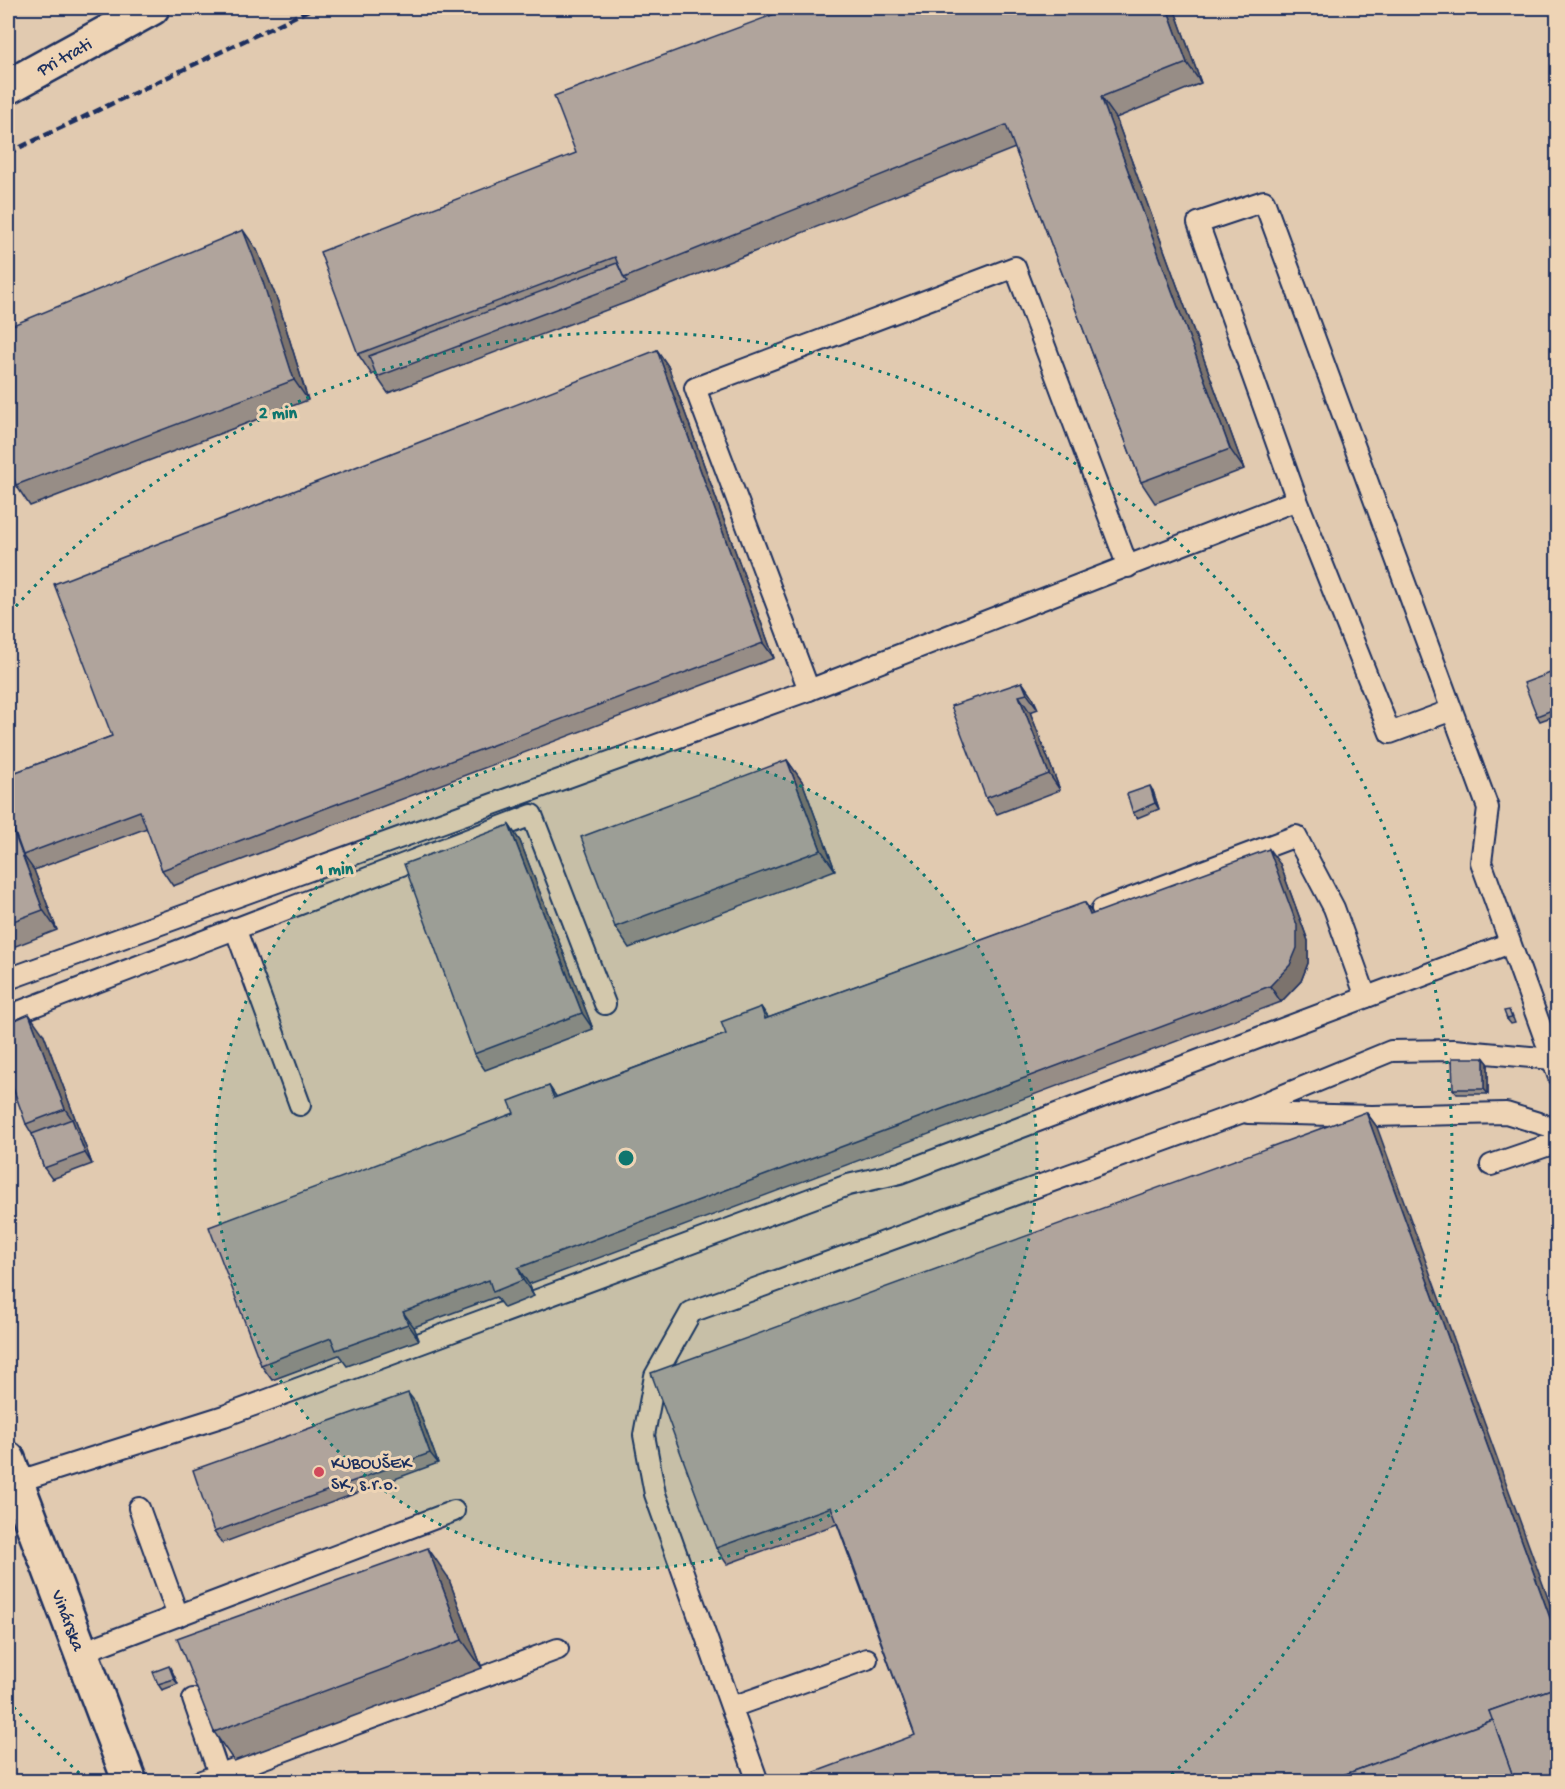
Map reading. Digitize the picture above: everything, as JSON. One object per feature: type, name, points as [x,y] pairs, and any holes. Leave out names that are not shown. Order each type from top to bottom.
[{"type":"street","name":"Pri trati","points":[[8,87],[152,8]]},
{"type":"street","name":"Vinárska","points":[[12,1470],[130,1782]]},
{"type":"lane","points":[[758,1782],[655,1494],[644,1435],[655,1376],[691,1312],[1240,1113],[1391,1051],[1454,1050],[1555,1067],[1482,862],[1488,808],[1452,710],[1264,201],[1198,223],[1297,501],[1390,733],[1452,710]]},
{"type":"lane","points":[[808,690],[695,388],[1015,267],[1128,567]]},
{"type":"lane","points":[[8,979],[808,690],[1297,501]]},
{"type":"lane","points":[[8,1016],[532,815],[604,1004]]},
{"type":"lane","points":[[1102,909],[1296,836],[1334,908],[1366,997]]},
{"type":"lane","points":[[235,928],[300,1105]]},
{"type":"lane","points":[[12,1470],[224,1416],[848,1185],[900,1173],[1510,943]]},
{"type":"lane","points":[[1240,1113],[1372,1116],[1506,1113],[1557,1129]]},
{"type":"lane","points":[[1491,1165],[1557,1142]]},
{"type":"lane","points":[[138,1508],[178,1616]]},
{"type":"lane","points":[[82,1652],[454,1511]]},
{"type":"lane","points":[[199,1782],[558,1649]]},
{"type":"lane","points":[[732,1707],[867,1659]]},
{"type":"lane","points":[[193,1699],[219,1774]]},
{"type":"building","points":[[791,8],[1167,8],[1187,63],[1101,97],[1230,449],[1141,482],[1006,125],[624,278],[615,257],[358,354],[320,252],[576,153],[554,96]]},
{"type":"building","points":[[243,230],[263,282],[294,380],[16,485],[8,462],[8,327]]},
{"type":"building","points":[[617,263],[627,282],[377,377],[369,356]]},
{"type":"building","points":[[657,350],[763,643],[162,870],[140,811],[23,855],[8,813],[8,775],[112,736],[54,584]]},
{"type":"building","points":[[1553,672],[1557,685],[1557,708],[1537,716],[1524,683]]},
{"type":"building","points":[[1022,682],[1027,694],[1019,696],[1049,774],[986,798],[951,706]]},
{"type":"building","points":[[787,760],[821,850],[615,927],[581,837]]},
{"type":"building","points":[[1150,786],[1155,803],[1133,813],[1127,794]]},
{"type":"building","points":[[8,817],[43,910],[8,923]]},
{"type":"building","points":[[509,825],[582,1013],[474,1054],[404,864]]},
{"type":"building","points":[[1269,849],[1297,925],[1297,948],[1290,965],[1270,986],[518,1268],[523,1280],[493,1292],[489,1280],[403,1312],[408,1324],[336,1350],[331,1338],[261,1365],[209,1227],[514,1113],[509,1101],[549,1086],[554,1098],[726,1034],[721,1022],[761,1007],[765,1019],[1083,903],[1090,915]]},
{"type":"building","points":[[1509,1010],[1512,1018],[1507,1019],[1504,1011]]},
{"type":"building","points":[[29,1014],[65,1109],[26,1124],[8,1074],[8,1023]]},
{"type":"building","points":[[1452,1058],[1484,1058],[1484,1089],[1453,1089]]},
{"type":"building","points":[[1366,1112],[1557,1637],[1557,1687],[1489,1711],[1493,1720],[1324,1782],[800,1782],[799,1778],[915,1735],[854,1567],[831,1507],[716,1548],[651,1373]]},
{"type":"building","points":[[72,1119],[85,1153],[44,1168],[32,1134]]},
{"type":"building","name":"KUBOUŠEK SK, s.r.o.","points":[[408,1393],[430,1453],[214,1532],[193,1470]]},
{"type":"building","points":[[428,1548],[462,1640],[214,1732],[177,1638]]},
{"type":"building","points":[[169,1666],[174,1679],[158,1684],[153,1672]]},
{"type":"building","points":[[1557,1687],[1557,1782],[1515,1782],[1489,1711]]},
{"type":"building","points":[[1493,1720],[1515,1782],[1324,1782]]},
{"type":"railway","points":[[8,153],[313,8]]},
{"type":"place","name":"KUBOUŠEK SK, s.r.o.","points":[[319,1472]]}]
